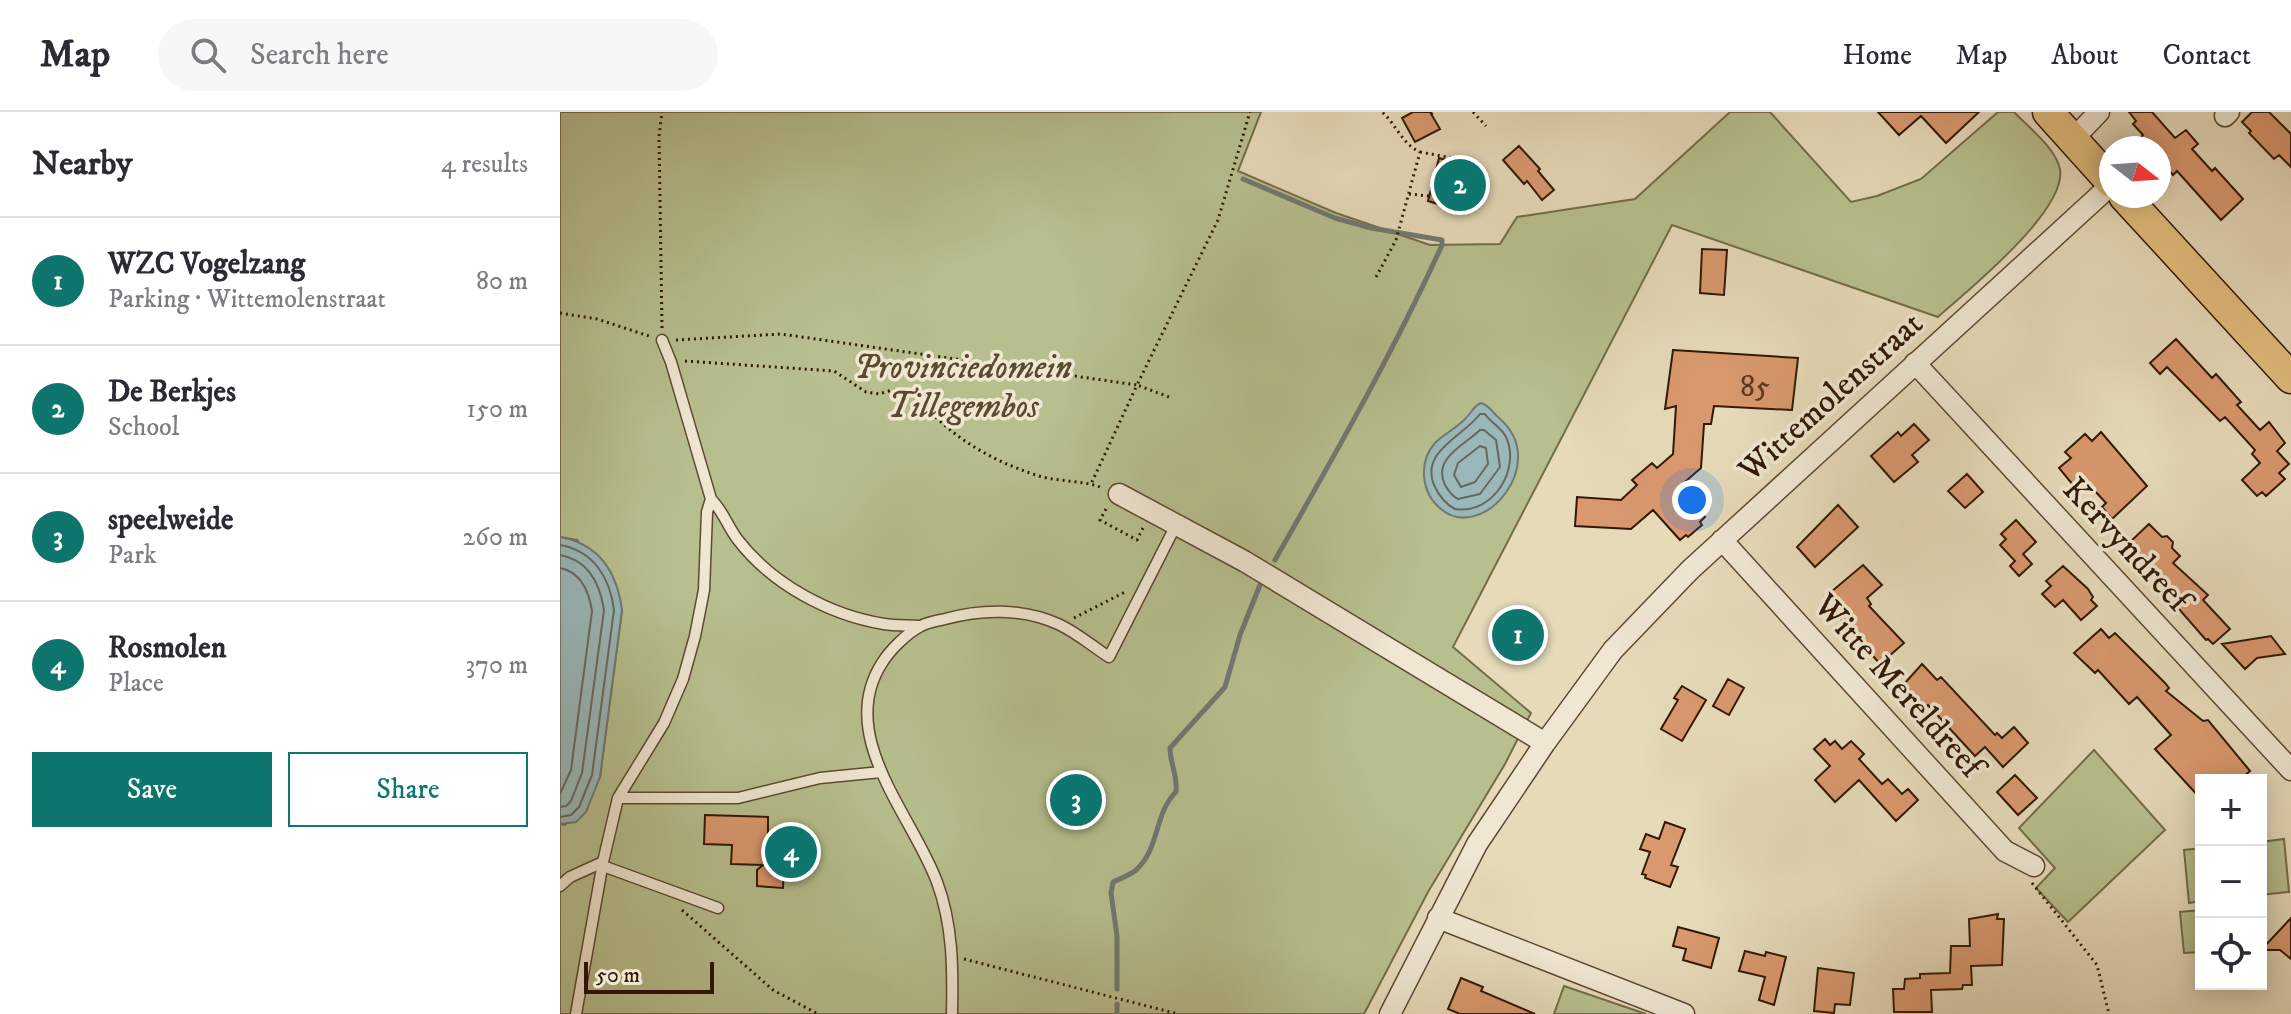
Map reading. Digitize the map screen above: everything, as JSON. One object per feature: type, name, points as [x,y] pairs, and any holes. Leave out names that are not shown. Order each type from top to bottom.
[{"type":"main road","points":[[2048,112],[2099,169]]},
{"type":"main road","points":[[2135,208],[2291,378]]},
{"type":"street","points":[[2073,139],[2099,112]]},
{"type":"street","name":"Wittemolenstraat","points":[[1390,1014],[1477,844],[1613,650],[1659,600],[1722,540],[2099,194]]},
{"type":"street","name":"Kervyndreef","points":[[1915,363],[2291,770]]},
{"type":"street","points":[[1113,500],[1153,510],[1177,523],[1355,626],[1545,743]]},
{"type":"street","name":"Witte Mereldreef","points":[[1722,540],[2005,851],[2034,866]]},
{"type":"street","points":[[1438,918],[1684,1014]]},
{"type":"lane","points":[[662,340],[711,499],[720,508],[738,539],[772,576],[824,606],[884,624],[921,626],[964,614],[999,612],[1038,616],[1060,625],[1109,657],[1177,523]]},
{"type":"lane","points":[[576,1014],[618,798],[664,723],[683,679],[695,636],[704,590],[707,512],[711,499]]},
{"type":"lane","points":[[921,626],[888,654],[876,673],[868,693],[871,743],[892,798],[922,847],[948,917],[952,1014]]},
{"type":"lane","points":[[618,798],[738,798],[820,778],[881,772]]},
{"type":"lane","points":[[560,886],[570,877],[603,864],[718,908]]},
{"type":"path","points":[[662,112],[659,136],[662,340]]},
{"type":"path","points":[[671,362],[834,371],[866,392],[879,394],[911,390],[925,408],[968,446],[1040,476],[1091,484],[1218,220],[1250,112]]},
{"type":"path","points":[[1382,112],[1405,142],[1420,152],[1473,162]]},
{"type":"path","points":[[1473,112],[1486,126]]},
{"type":"path","points":[[1376,277],[1396,240],[1420,152]]},
{"type":"path","points":[[1409,194],[1429,196]]},
{"type":"path","points":[[560,313],[597,319],[662,340],[781,334],[1137,385],[1169,397]]},
{"type":"path","points":[[1113,500],[1100,520],[1137,540],[1153,510]]},
{"type":"path","points":[[1060,625],[1148,580]]},
{"type":"path","points":[[2034,866],[2024,874],[2097,965],[2109,1014]]},
{"type":"path","points":[[672,905],[773,990],[818,1014]]},
{"type":"path","points":[[951,955],[1178,1014]]},
{"type":"green space","name":"Provinciedomein Tillegembos","points":[[560,112],[1261,112],[1238,171],[1336,213],[1430,245],[1500,244],[1517,217],[1635,199],[1730,112],[1770,112],[1851,202],[1877,196],[1921,179],[1998,112],[2014,112],[2047,146],[2060,169],[2058,186],[2032,227],[2013,249],[1938,317],[1672,225],[1453,647],[1531,713],[1505,764],[1428,892],[1364,1014],[560,1014],[560,824],[565,825],[600,777],[622,610],[577,540],[560,537]]},
{"type":"green space","points":[[2094,750],[2165,830],[2068,922],[2036,888],[2055,868],[2019,828]]},
{"type":"green space","points":[[2284,839],[2289,892],[2267,894],[2267,841]]},
{"type":"green space","points":[[2195,849],[2195,902],[2189,903],[2184,850]]},
{"type":"green space","points":[[2195,911],[2195,952],[2184,953],[2180,912]]},
{"type":"green space","points":[[1564,986],[1646,1014],[1554,1014]]},
{"type":"water","points":[[1481,403],[1491,409],[1513,436],[1518,456],[1515,476],[1505,494],[1491,507],[1475,516],[1457,517],[1441,509],[1429,495],[1424,468],[1435,443]]},
{"type":"water","points":[[560,537],[585,546],[604,562],[616,584],[622,610],[600,777],[586,812],[576,822],[560,824]]},
{"type":"building","points":[[1413,112],[1430,112],[1440,129],[1415,142],[1402,118]]},
{"type":"building","points":[[1878,112],[1979,112],[1946,143],[1921,116],[1899,135]]},
{"type":"building","points":[[2129,112],[2152,112],[2175,138],[2186,130],[2198,144],[2192,149],[2212,171],[2215,168],[2243,199],[2221,220],[2177,171],[2173,175],[2171,173],[2171,136],[2142,136],[2133,124],[2136,121]]},
{"type":"building","points":[[2252,112],[2269,112],[2291,134],[2291,167],[2279,155],[2274,159],[2249,133],[2251,131],[2242,122]]},
{"type":"building","points":[[1519,146],[1554,190],[1542,200],[1527,181],[1524,184],[1503,160]]},
{"type":"building","points":[[1439,158],[1464,165],[1460,180],[1473,184],[1466,212],[1428,201]]},
{"type":"building","points":[[1702,249],[1727,250],[1724,295],[1700,293]]},
{"type":"building","points":[[2176,339],[2212,378],[2216,374],[2241,402],[2237,405],[2260,430],[2269,422],[2285,443],[2277,451],[2289,464],[2279,473],[2285,479],[2266,496],[2262,492],[2257,496],[2242,480],[2260,463],[2252,454],[2255,450],[2225,417],[2220,421],[2167,367],[2160,374],[2150,363]]},
{"type":"building","points":[[1673,350],[1798,358],[1792,410],[1714,406],[1711,424],[1704,424],[1701,468],[1679,487],[1705,517],[1700,522],[1702,525],[1688,537],[1686,535],[1680,540],[1653,510],[1631,529],[1575,526],[1577,497],[1621,500],[1637,485],[1632,480],[1652,463],[1657,468],[1673,454],[1676,406],[1665,409]]},
{"type":"building","points":[[1914,424],[1929,440],[1912,455],[1918,462],[1894,482],[1871,456],[1898,432],[1901,436]]},
{"type":"building","points":[[2101,432],[2147,486],[2112,519],[2102,507],[2106,503],[2082,477],[2073,485],[2059,468],[2071,458],[2065,452],[2085,434],[2092,441]]},
{"type":"building","points":[[1967,474],[1983,492],[1965,508],[1948,491]]},
{"type":"building","points":[[1838,505],[1858,527],[1815,567],[1797,547]]},
{"type":"building","points":[[2016,520],[2036,542],[2023,554],[2032,564],[2019,576],[2010,566],[2015,561],[2000,545],[2006,539],[2001,534]]},
{"type":"building","points":[[2149,524],[2162,537],[2167,536],[2173,542],[2172,548],[2180,556],[2173,563],[2208,595],[2203,600],[2230,629],[2213,644],[2164,592],[2169,588],[2130,542]]},
{"type":"building","points":[[1863,565],[1882,585],[1867,598],[1871,604],[1869,606],[1904,643],[1880,664],[1825,597]]},
{"type":"building","points":[[2063,566],[2088,589],[2093,597],[2091,600],[2097,606],[2081,620],[2063,600],[2055,607],[2042,594],[2051,586],[2046,581]]},
{"type":"building","points":[[2101,629],[2109,638],[2115,633],[2165,683],[2169,688],[2166,691],[2203,721],[2208,720],[2250,771],[2247,774],[2195,774],[2195,792],[2155,749],[2171,735],[2137,697],[2129,704],[2098,670],[2095,673],[2074,653]]},
{"type":"building","points":[[2271,636],[2285,654],[2257,658],[2245,669],[2222,644]]},
{"type":"building","points":[[1922,664],[1937,680],[1941,677],[1995,735],[1997,733],[2002,738],[2014,727],[2028,743],[2003,767],[1985,747],[1975,756],[1904,684]]},
{"type":"building","points":[[1728,679],[1744,688],[1729,715],[1713,706]]},
{"type":"building","points":[[1682,686],[1706,700],[1682,741],[1661,729],[1678,700],[1674,698]]},
{"type":"building","points":[[1825,739],[1830,745],[1835,741],[1842,749],[1851,741],[1864,754],[1859,759],[1882,784],[1888,779],[1902,794],[1908,789],[1918,800],[1896,821],[1859,780],[1835,802],[1815,780],[1830,766],[1814,749]]},
{"type":"building","points":[[2015,775],[2037,798],[2018,815],[1997,792]]},
{"type":"building","points":[[705,815],[768,817],[768,861],[785,847],[783,888],[757,886],[757,870],[763,865],[731,864],[732,845],[704,844]]},
{"type":"building","points":[[1665,822],[1685,829],[1671,865],[1678,867],[1670,887],[1645,878],[1646,875],[1642,874],[1650,852],[1640,849],[1646,834],[1659,839]]},
{"type":"building","points":[[1998,914],[1997,919],[2004,919],[2002,965],[1971,966],[1972,985],[1963,985],[1962,989],[1931,990],[1932,1012],[1894,1012],[1893,989],[1904,989],[1905,979],[1920,978],[1920,974],[1950,973],[1951,946],[1970,946],[1969,919]]},
{"type":"building","points":[[2291,918],[2291,959],[2280,950],[2267,950],[2267,944]]},
{"type":"building","points":[[1678,927],[1719,938],[1711,968],[1683,960],[1686,949],[1673,946]]},
{"type":"building","points":[[1745,951],[1786,957],[1774,1005],[1759,1000],[1765,977],[1739,971]]},
{"type":"building","points":[[1818,968],[1854,973],[1850,1005],[1835,1004],[1834,1013],[1814,1011]]},
{"type":"building","points":[[1461,978],[1483,987],[1481,991],[1535,1014],[1460,1014],[1448,1009]]},
{"type":"waterway","points":[[1243,179],[1335,218],[1371,228],[1442,240],[1383,365],[1275,560]]},
{"type":"waterway","points":[[1117,989],[1117,936],[1111,893],[1113,882],[1136,870],[1149,852],[1164,810],[1176,792],[1170,748],[1225,687],[1240,635],[1260,585]]},
{"type":"waterway","points":[[1117,1004],[1117,1014]]},
{"type":"place","name":"De Berkjes","points":[[1460,185]]},
{"type":"place","name":"WZC Vogelzang","points":[[1518,635]]},
{"type":"place","name":"speelweide","points":[[1076,800]]},
{"type":"place","name":"Rosmolen","points":[[791,852]]}]
